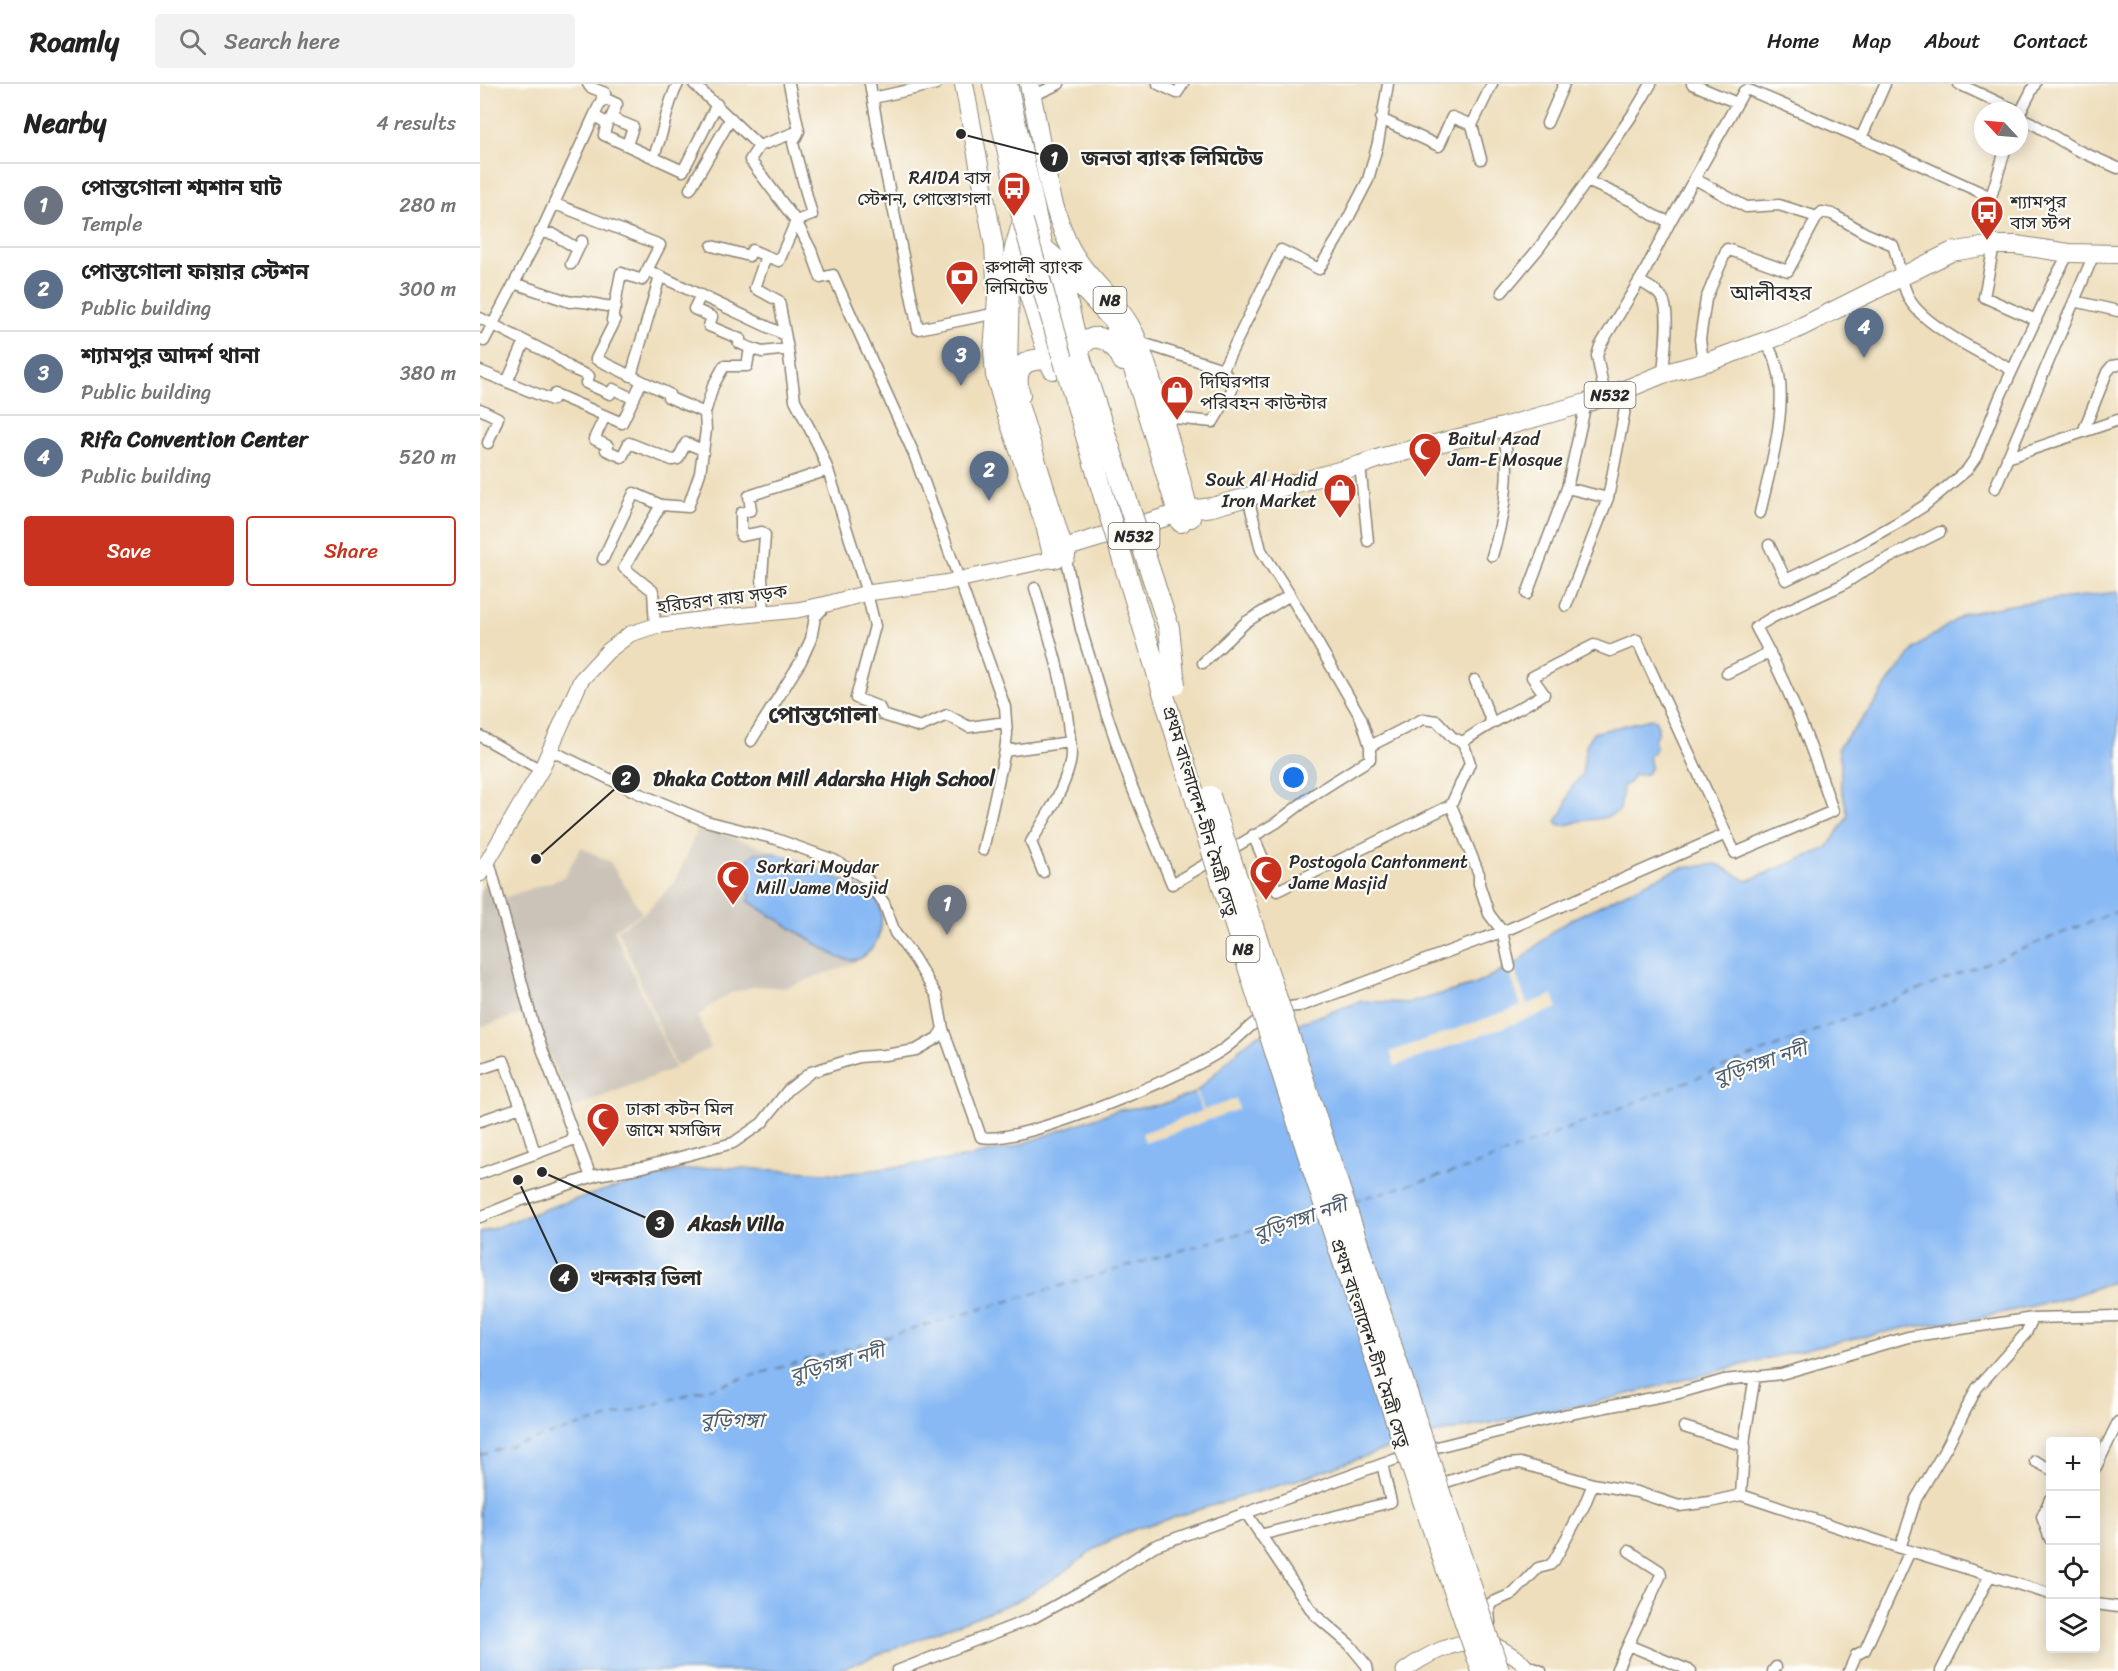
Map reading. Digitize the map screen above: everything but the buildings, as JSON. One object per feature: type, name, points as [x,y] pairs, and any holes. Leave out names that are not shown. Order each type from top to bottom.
[{"type":"highway","points":[[964,84],[992,237],[996,272],[997,313],[993,352],[995,375],[1045,525],[1062,552]]},
{"type":"highway","points":[[981,84],[1015,248],[1067,360]]},
{"type":"highway","name":"N8","points":[[993,84],[1023,221],[1067,360],[1125,525],[1169,687],[1499,1671]]},
{"type":"highway","name":"N8","points":[[1007,84],[1050,254],[1067,360]]},
{"type":"highway","points":[[1027,88],[1050,254],[1114,321],[1123,339],[1180,518]]},
{"type":"highway","name":"N8","points":[[1027,88],[1050,190],[1068,244],[1084,270],[1130,324],[1139,342],[1164,417],[1180,518]]},
{"type":"highway","points":[[1023,221],[1015,248],[1009,283],[1007,369],[1062,552]]},
{"type":"highway","name":"N532","points":[[1062,552],[1383,457],[1503,427],[1586,403],[1795,330],[1951,252],[1994,245],[2016,245],[2069,253],[2118,254]]},
{"type":"highway","points":[[1067,360],[1090,339],[1099,338],[1111,343],[1120,354],[1180,518]]},
{"type":"highway","points":[[1062,552],[1018,387],[1020,371],[1030,360],[1035,358],[1067,360]]},
{"type":"highway","name":"প্রথম বাংলাদেশ-চীন মৈত্রী সেতু","points":[[1169,687],[1285,1081],[1409,1462],[1482,1671]]},
{"type":"main road","name":"হরিচরণ রায় সড়ক","points":[[480,874],[541,771],[581,680],[592,666],[630,634],[655,626],[797,610],[867,593],[944,583],[1028,564],[1062,552]]},
{"type":"main road","points":[[1404,1671],[1417,1661],[1438,1651],[1479,1642],[1502,1649],[1526,1667]]},
{"type":"street","points":[[480,339],[484,341],[555,204],[603,97],[604,93],[588,84]]},
{"type":"street","points":[[653,157],[662,133],[665,114],[678,84]]},
{"type":"street","points":[[694,84],[759,146]]},
{"type":"street","points":[[712,246],[749,256],[752,250],[779,261],[796,221],[812,215],[793,143],[799,131],[789,84]]},
{"type":"street","points":[[870,84],[918,329],[997,313]]},
{"type":"street","points":[[873,98],[936,84]]},
{"type":"street","points":[[1027,88],[1059,84]]},
{"type":"street","points":[[1158,84],[1177,93],[1183,84]]},
{"type":"street","points":[[1222,369],[1281,250],[1319,268],[1338,238],[1368,180],[1378,143],[1381,119],[1389,89],[1388,84]]},
{"type":"street","points":[[1481,159],[1473,125],[1492,84]]},
{"type":"street","points":[[1547,123],[1564,84]]},
{"type":"street","points":[[1502,292],[1539,248],[1587,181],[1635,111],[1650,84]]},
{"type":"street","points":[[1692,84],[1737,103]]},
{"type":"street","points":[[1862,138],[1885,84]]},
{"type":"street","points":[[1959,84],[1995,102]]},
{"type":"street","points":[[2025,102],[2034,84]]},
{"type":"street","points":[[1605,396],[1597,356],[1600,346],[1639,281],[1744,91],[1749,90],[1862,138],[1991,197]]},
{"type":"street","points":[[603,97],[617,104],[611,118],[633,128],[627,145]]},
{"type":"street","points":[[594,116],[607,123],[604,135],[683,171],[717,104]]},
{"type":"street","points":[[1381,119],[1439,146],[1452,117],[1473,125]]},
{"type":"street","points":[[690,189],[731,118]]},
{"type":"street","points":[[2028,120],[2075,150],[2118,168]]},
{"type":"street","points":[[799,131],[759,146],[750,160],[796,221],[811,250],[821,278],[833,275],[914,454],[1005,707],[1007,734],[1005,751],[983,850]]},
{"type":"street","points":[[2003,156],[1991,197],[1987,225],[1994,245],[1984,297],[2036,320]]},
{"type":"street","points":[[1695,179],[1746,207],[1779,205],[1817,217]]},
{"type":"street","points":[[1587,181],[1632,201],[1653,215],[1670,222]]},
{"type":"street","points":[[555,204],[660,245],[642,280],[621,273],[612,320],[615,321],[596,359],[669,394],[668,397],[705,413]]},
{"type":"street","points":[[1703,362],[1700,339],[1706,299],[1727,249],[1788,271],[1817,217],[1822,212],[1832,214],[1865,233],[1893,244],[1898,257],[1900,277],[1912,303],[1928,319],[1949,334],[2012,370]]},
{"type":"street","points":[[540,232],[553,234],[580,245],[572,264]]},
{"type":"street","points":[[1769,545],[1786,580],[1856,546],[1924,506],[1967,470],[1976,457],[2012,370],[2069,253]]},
{"type":"street","points":[[1995,488],[2094,254]]},
{"type":"street","points":[[766,256],[755,288],[779,301],[795,400],[828,470],[867,593],[874,626],[856,698],[879,707],[883,715],[920,727],[947,714],[969,728],[1006,722]]},
{"type":"street","points":[[647,270],[785,335]]},
{"type":"street","points":[[631,376],[660,276]]},
{"type":"street","points":[[1639,281],[1655,290],[1664,301],[1666,323],[1664,374]]},
{"type":"street","points":[[513,283],[570,302],[577,300],[604,307],[616,307]]},
{"type":"street","points":[[701,295],[694,309],[712,317],[709,326],[740,339],[739,343],[762,352],[788,349]]},
{"type":"street","points":[[2074,301],[2118,311]]},
{"type":"street","points":[[480,318],[554,356],[572,369],[589,376],[586,383],[610,394],[613,389],[634,399]]},
{"type":"street","points":[[507,382],[525,341]]},
{"type":"street","points":[[1760,513],[1778,428],[1780,406],[1777,367],[1766,341]]},
{"type":"street","points":[[1139,342],[1222,369],[1232,385],[1232,390],[1213,422],[1164,417]]},
{"type":"street","points":[[603,560],[634,493],[661,505],[688,507],[700,473],[706,430],[705,413],[713,386],[724,366],[747,366],[750,348]]},
{"type":"street","points":[[2083,432],[2107,372],[2112,366],[2118,365]]},
{"type":"street","points":[[480,371],[552,400],[555,394],[622,423],[642,381]]},
{"type":"street","points":[[1566,606],[1608,498],[1629,388]]},
{"type":"street","points":[[1527,594],[1567,488],[1586,403]]},
{"type":"street","points":[[480,409],[498,418],[488,443]]},
{"type":"street","points":[[605,416],[594,439],[608,446],[606,450],[622,457],[629,443],[672,460],[678,459],[686,443],[703,450]]},
{"type":"street","points":[[2007,458],[2118,420]]},
{"type":"street","points":[[1492,556],[1501,527],[1507,486],[1507,446],[1503,427]]},
{"type":"street","points":[[1360,465],[1368,541]]},
{"type":"street","points":[[764,613],[762,577],[765,535],[762,532],[741,536],[741,513],[751,510],[749,496],[828,470]]},
{"type":"street","points":[[1567,488],[1608,498]]},
{"type":"street","points":[[1062,552],[1081,629],[1107,715],[1130,782],[1172,884],[1276,823],[1313,795],[1370,759],[1370,746],[1361,718],[1290,595],[1261,550],[1248,497]]},
{"type":"street","points":[[655,626],[653,591],[624,568],[661,505]]},
{"type":"street","points":[[1463,742],[1544,694],[1532,677],[1594,645],[1610,651],[1637,640],[1735,853],[1833,811],[1809,739],[1770,652],[1756,627],[1842,585],[1867,569],[1940,532]]},
{"type":"street","points":[[1035,588],[1056,659],[1070,742],[1070,761],[1064,783],[1031,842],[1043,872]]},
{"type":"street","points":[[1203,663],[1246,622],[1290,595]]},
{"type":"street","points":[[751,741],[801,661],[812,639],[815,617],[827,604]]},
{"type":"street","points":[[1727,673],[1770,652]]},
{"type":"street","points":[[1475,680],[1492,723]]},
{"type":"street","points":[[1254,835],[1277,891],[1451,805],[1470,763],[1463,742],[1453,738],[1437,721],[1423,719],[1370,746]]},
{"type":"street","points":[[480,736],[541,771]]},
{"type":"street","points":[[1005,751],[1070,742]]},
{"type":"street","points":[[550,750],[640,794],[706,821],[776,840],[834,860],[868,880],[884,903],[895,933],[914,958],[937,996],[943,1029],[981,1137],[992,1140],[1073,1117],[1143,1090],[1221,1052],[1269,1011],[1304,1005],[1502,931],[1726,834]]},
{"type":"street","points":[[1451,805],[1479,874],[1479,884],[1489,914],[1502,931],[1510,967]]},
{"type":"street","points":[[489,861],[533,1024],[574,1139],[577,1140],[591,1177]]},
{"type":"street","points":[[480,1217],[519,1201],[591,1177],[652,1165],[733,1143],[762,1123],[788,1090],[811,1072],[859,1057],[916,1050],[937,1038],[943,1029]]},
{"type":"street","points":[[480,1069],[504,1061],[535,1154]]},
{"type":"street","points":[[480,1121],[521,1107]]},
{"type":"street","points":[[480,1173],[574,1139]]},
{"type":"street","points":[[897,1671],[1033,1618],[1107,1577],[1155,1546],[1413,1453],[1564,1415],[1679,1393],[1724,1380],[1781,1374],[1908,1337],[2033,1318],[2118,1316]]},
{"type":"street","points":[[1849,1671],[1856,1655],[1865,1650],[1905,1550],[1916,1499],[1977,1388],[2026,1333],[2033,1318]]},
{"type":"street","points":[[1742,1495],[1745,1446],[1755,1376]]},
{"type":"street","points":[[2100,1459],[2118,1422]]},
{"type":"street","points":[[1684,1427],[1745,1446]]},
{"type":"street","points":[[1413,1453],[1479,1642]]},
{"type":"street","points":[[2035,1461],[2046,1467]]},
{"type":"street","points":[[1437,1485],[1499,1465],[1520,1463],[1593,1484],[1637,1492],[1679,1506],[1742,1495],[1905,1550],[2046,1593]]},
{"type":"street","points":[[1260,1535],[1391,1502],[1382,1464]]},
{"type":"street","points":[[1479,1642],[1490,1624],[1491,1603],[1514,1593],[1538,1568],[1550,1565],[1554,1561],[1584,1506],[1593,1484]]},
{"type":"street","points":[[2046,1508],[2042,1516],[2046,1528]]},
{"type":"street","points":[[1246,1513],[1314,1614],[1349,1644],[1367,1666],[1368,1671]]},
{"type":"street","points":[[1616,1671],[1661,1575],[1654,1565],[1629,1551]]},
{"type":"street","points":[[1941,1671],[1990,1575]]},
{"type":"street","points":[[2100,1605],[2118,1607]]},
{"type":"street","points":[[1628,1645],[1691,1671]]},
{"type":"street","points":[[1526,1667],[1541,1671]]},
{"type":"shaded area","points":[[699,827],[792,857],[871,893],[882,910],[882,930],[875,945],[863,958],[785,988],[757,986],[731,993],[706,1009],[698,1017],[711,1048],[676,1066],[618,930],[644,913],[675,882]]},
{"type":"shaded area","points":[[581,847],[610,862],[642,913],[614,930],[675,1068],[573,1108],[535,1023],[532,1011],[480,1027],[480,890],[488,880],[500,899],[560,879],[565,875]]},
{"type":"water","name":"বুড়িগঙ্গা","points":[[2118,592],[2118,1279],[2115,1281],[2068,1298],[1974,1319],[1904,1328],[1809,1348],[1593,1403],[1423,1436],[1303,1478],[1135,1529],[1099,1546],[1060,1575],[1017,1601],[837,1671],[480,1671],[480,1233],[554,1206],[679,1171],[716,1167],[844,1174],[969,1157],[1014,1147],[1117,1110],[1160,1105],[1195,1093],[1256,1036],[1362,1001],[1409,1003],[1474,985],[1519,962],[1553,931],[1568,921],[1682,868],[1717,864],[1747,881],[1827,848],[1848,816],[1841,785],[1838,748],[1872,707],[1915,648],[1964,614],[2016,604]]},
{"type":"water","points":[[1655,720],[1658,726],[1658,734],[1654,738],[1655,750],[1649,755],[1651,767],[1647,774],[1634,775],[1629,783],[1623,786],[1620,810],[1604,818],[1582,820],[1565,825],[1558,824],[1556,821],[1564,810],[1570,790],[1582,774],[1586,746],[1593,733]]},
{"type":"water","points":[[755,853],[790,858],[871,894],[880,909],[881,928],[868,953],[856,960],[839,958],[748,901],[751,895],[745,890],[744,870]]},
{"type":"pier","points":[[1513,966],[1527,1004],[1553,995],[1558,1008],[1395,1066],[1390,1052],[1521,1006],[1508,968]]},
{"type":"pier","points":[[1197,1091],[1204,1110],[1236,1099],[1239,1109],[1145,1143],[1142,1133],[1202,1111],[1195,1093]]},
{"type":"ferry route","points":[[1353,1201],[1474,1166],[2118,911]]},
{"type":"ferry route","points":[[480,1455],[1317,1211]]},
{"type":"place","name":"জনতা ব্যাংক লিমিটেড","points":[[961,134]]},
{"type":"place","name":"RAIDA বাস স্টেশন, পোস্তোগলা","points":[[1014,217]]},
{"type":"place","name":"শ্যামপুর বাস স্টপ","points":[[1987,241]]},
{"type":"place","name":"রুপালী ব্যাংক লিমিটেড","points":[[962,306]]},
{"type":"place","name":"Rifa Convention Center","points":[[1864,358]]},
{"type":"place","name":"শ্যামপুর আদর্শ থানা","points":[[961,386]]},
{"type":"place","name":"দিঘিরপার পরিবহন কাউন্টার","points":[[1177,421]]},
{"type":"place","name":"Baitul Azad Jam-E Mosque","points":[[1425,478]]},
{"type":"place","name":"পোস্তগোলা ফায়ার স্টেশন","points":[[989,501]]},
{"type":"place","name":"Souk Al Hadid Iron Market","points":[[1340,519]]},
{"type":"place","name":"Dhaka Cotton Mill Adarsha High School","points":[[536,859]]},
{"type":"place","name":"Postogola Cantonment Jame Masjid","points":[[1266,901]]},
{"type":"place","name":"Sorkari Moydar Mill Jame Mosjid","points":[[733,906]]},
{"type":"place","name":"পোস্তগোলা শ্মশান ঘাট","points":[[947,935]]},
{"type":"place","name":"ঢাকা কটন মিল জামে মসজিদ","points":[[603,1148]]},
{"type":"place","name":"Akash Villa","points":[[542,1172]]},
{"type":"place","name":"খন্দকার ভিলা","points":[[518,1180]]},
{"type":"district","name":"আলীবহর","points":[[1771,293]]},
{"type":"district","name":"পোস্তগোলা","points":[[823,715]]},
{"type":"water label","name":"বুড়িগঙ্গা নদী","points":[[1760,1063]]},
{"type":"water label","name":"বুড়িগঙ্গা নদী","points":[[1300,1219]]},
{"type":"water label","name":"বুড়িগঙ্গা নদী","points":[[837,1363]]}]
